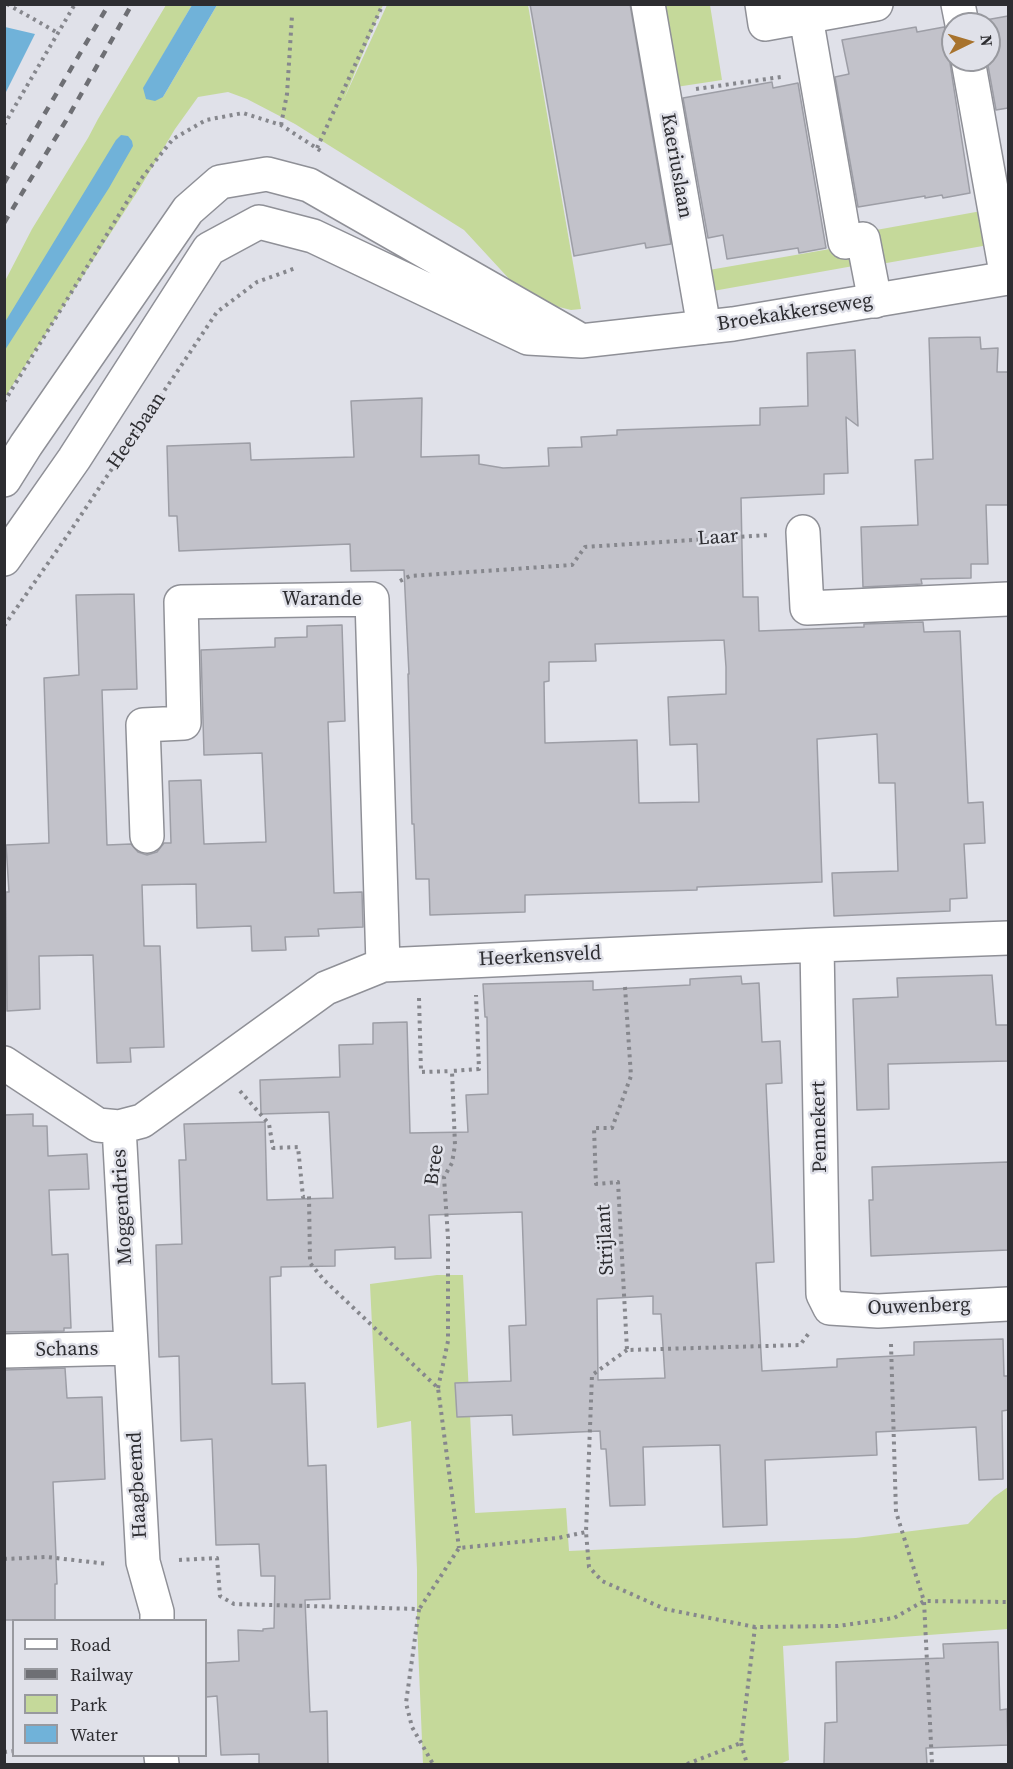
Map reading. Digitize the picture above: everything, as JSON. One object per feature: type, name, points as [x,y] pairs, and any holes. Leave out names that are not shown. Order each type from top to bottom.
[{"type":"street","name":"Kaeriuslaan","points":[[648,4],[704,327]]},
{"type":"street","points":[[762,4],[765,24],[876,4]]},
{"type":"street","points":[[806,17],[845,242],[863,239],[875,301]]},
{"type":"street","points":[[970,72],[1008,278]]},
{"type":"street","points":[[4,480],[188,210],[220,182],[267,174],[309,185],[581,341]]},
{"type":"street","name":"Broekakkerseweg","points":[[259,222],[313,236],[528,338],[581,341],[704,327],[1008,278]]},
{"type":"street","name":"Heerbaan","points":[[4,559],[74,459],[209,249],[259,222]]},
{"type":"street","points":[[803,532],[807,608],[1008,599]]},
{"type":"street","name":"Warande","points":[[147,836],[143,725],[184,723],[181,602],[372,599],[383,965]]},
{"type":"street","name":"Heerkensveld","points":[[119,1127],[142,1121],[326,988],[383,965],[1008,938]]},
{"type":"street","name":"Pennekert","points":[[817,945],[823,1293],[830,1308]]},
{"type":"street","name":"Moggendries","points":[[4,1063],[98,1125],[119,1127],[130,1348]]},
{"type":"street","name":"Ouwenberg","points":[[830,1308],[878,1311],[1008,1304]]},
{"type":"street","name":"Schans","points":[[4,1351],[130,1348]]},
{"type":"street","name":"Haagbeemd","points":[[130,1348],[143,1562],[157,1611],[157,1619]]},
{"type":"path","points":[[7,4],[58,33]]},
{"type":"path","points":[[4,125],[75,4]]},
{"type":"path","points":[[317,148],[382,4]]},
{"type":"path","points":[[281,125],[287,94],[292,16]]},
{"type":"path","points":[[663,94],[815,72]]},
{"type":"path","points":[[4,402],[141,179],[173,139],[206,120]]},
{"type":"path","name":"Heerbaan","points":[[4,626],[68,536],[217,312],[257,282],[297,267]]},
{"type":"path","name":"Laar","points":[[372,599],[410,576],[572,565],[585,547],[803,532]]},
{"type":"path","name":"Strijlant","points":[[622,954],[632,1076],[612,1128],[594,1128],[596,1184],[618,1182],[627,1350]]},
{"type":"path","points":[[419,989],[421,1072],[452,1071],[479,1069],[476,987]]},
{"type":"path","points":[[218,1066],[269,1124],[273,1148],[298,1147],[303,1197],[309,1196],[310,1263],[324,1280],[438,1388]]},
{"type":"path","name":"Bree","points":[[452,1071],[455,1145],[452,1163],[444,1177],[448,1238],[448,1341],[438,1388],[459,1548]]},
{"type":"path","points":[[830,1308],[800,1345],[627,1350],[592,1376],[585,1532],[589,1568],[602,1581],[665,1609],[755,1627],[838,1626],[894,1618],[924,1601],[1008,1602]]},
{"type":"path","points":[[890,1310],[896,1512],[924,1601],[932,1764]]},
{"type":"path","points":[[433,1764],[412,1727],[406,1703],[419,1609],[459,1548],[558,1538],[585,1532]]},
{"type":"path","points":[[4,1559],[47,1557],[101,1564],[218,1558],[220,1596],[234,1604],[419,1609]]},
{"type":"path","points":[[747,1764],[741,1743],[755,1627]]},
{"type":"path","points":[[687,1764],[741,1743]]},
{"type":"green space","points":[[166,5],[192,5],[144,88],[163,97],[217,5],[383,5],[343,101],[387,5],[528,5],[581,309],[571,310],[543,303],[524,295],[464,230],[295,124],[247,99],[228,92],[198,97],[175,129],[141,186],[5,397],[5,281],[32,229]]},
{"type":"green space","points":[[662,5],[710,5],[722,80],[676,87]]},
{"type":"green space","points":[[987,210],[994,244],[881,264],[876,230]]},
{"type":"green space","points":[[853,245],[859,265],[713,291],[709,270]]},
{"type":"green space","points":[[437,1275],[463,1275],[475,1513],[566,1508],[569,1551],[856,1538],[968,1524],[994,1497],[1008,1487],[1008,1629],[783,1646],[789,1760],[780,1764],[423,1764],[411,1421],[377,1428],[370,1284]]},
{"type":"water","points":[[192,5],[217,5],[163,97],[155,101],[146,99],[143,88]]},
{"type":"water","points":[[4,27],[35,34],[5,94]]},
{"type":"water","points":[[121,135],[128,136],[133,146],[109,188],[5,350],[5,322]]},
{"type":"building","points":[[530,4],[630,4],[671,244],[646,248],[645,243],[574,256]]},
{"type":"building","points":[[1008,16],[1008,108],[996,110],[989,72],[1001,72],[1001,17]]},
{"type":"building","points":[[916,27],[917,32],[941,28],[941,72],[951,72],[970,193],[943,198],[942,195],[925,198],[925,196],[858,207],[835,77],[849,74],[842,40]]},
{"type":"building","points":[[772,82],[773,88],[798,83],[826,248],[799,253],[798,248],[727,259],[723,235],[708,238],[683,98]]},
{"type":"building","points":[[980,337],[981,349],[998,348],[997,372],[1008,372],[1008,505],[986,505],[988,564],[971,564],[971,578],[921,579],[922,584],[863,587],[861,527],[918,525],[915,460],[933,459],[929,338]]},
{"type":"building","points":[[855,350],[858,426],[846,417],[848,473],[824,474],[824,494],[741,498],[743,597],[758,597],[759,631],[923,622],[924,632],[960,631],[968,803],[983,802],[985,843],[964,844],[967,898],[950,899],[950,911],[834,916],[832,873],[898,871],[895,783],[879,783],[877,734],[817,739],[822,882],[697,887],[697,890],[525,895],[525,912],[430,915],[429,879],[416,879],[414,824],[412,824],[404,570],[351,571],[350,544],[179,551],[177,516],[169,516],[167,446],[250,443],[251,460],[354,457],[351,401],[422,398],[421,457],[479,455],[479,464],[503,468],[549,466],[548,448],[582,447],[581,437],[617,435],[617,430],[760,425],[760,408],[808,406],[807,353]],"holes":[[[724,640],[726,694],[668,697],[670,745],[697,744],[699,802],[639,803],[637,740],[545,743],[544,682],[549,681],[549,662],[596,661],[595,644]]]},
{"type":"building","points":[[134,594],[137,689],[102,690],[107,845],[131,844],[138,852],[147,855],[157,852],[164,843],[171,843],[169,781],[201,780],[204,844],[266,842],[262,753],[204,755],[201,650],[275,647],[275,638],[307,637],[307,626],[342,625],[345,721],[328,722],[334,893],[362,892],[363,927],[318,929],[319,936],[285,937],[286,950],[252,951],[251,926],[197,928],[196,884],[142,885],[144,946],[160,946],[164,1047],[130,1048],[131,1062],[97,1063],[93,955],[39,956],[40,1009],[7,1011],[6,892],[9,892],[6,845],[49,843],[44,678],[79,675],[76,595]]},
{"type":"building","points":[[992,975],[996,1025],[1008,1025],[1008,1061],[888,1064],[889,1109],[857,1110],[853,999],[898,997],[897,978]]},
{"type":"building","points":[[741,976],[742,984],[759,983],[762,1042],[780,1041],[782,1083],[766,1084],[774,1262],[756,1263],[762,1371],[837,1367],[837,1359],[914,1355],[914,1342],[1003,1339],[1004,1376],[1008,1376],[1008,1410],[1002,1411],[1003,1479],[979,1480],[976,1427],[876,1432],[877,1455],[765,1460],[767,1525],[723,1527],[720,1445],[643,1447],[645,1505],[610,1506],[606,1449],[601,1449],[600,1431],[513,1435],[512,1415],[457,1417],[455,1383],[511,1381],[509,1326],[526,1325],[522,1212],[429,1215],[431,1258],[395,1259],[395,1247],[335,1250],[335,1266],[281,1267],[281,1276],[270,1277],[272,1384],[305,1383],[308,1466],[326,1465],[330,1599],[305,1600],[310,1712],[327,1711],[328,1764],[259,1764],[259,1754],[221,1755],[217,1696],[207,1697],[207,1663],[239,1661],[238,1630],[263,1631],[263,1629],[274,1628],[275,1576],[261,1576],[259,1544],[216,1545],[212,1439],[181,1441],[179,1356],[159,1357],[156,1245],[182,1244],[179,1160],[186,1160],[184,1124],[265,1122],[267,1200],[333,1198],[329,1112],[261,1114],[260,1080],[340,1077],[339,1045],[373,1044],[373,1023],[407,1022],[410,1133],[468,1132],[466,1095],[488,1094],[487,1017],[485,1017],[483,984],[593,981],[593,990],[690,985],[690,979]],"holes":[[[653,1296],[653,1314],[661,1314],[665,1378],[598,1380],[597,1299]]]},
{"type":"building","points":[[33,1114],[33,1126],[47,1126],[48,1156],[87,1154],[89,1189],[49,1190],[52,1255],[68,1254],[71,1328],[64,1328],[64,1331],[4,1332],[4,1115]]},
{"type":"building","points":[[1008,1162],[1008,1250],[871,1256],[869,1200],[873,1200],[872,1167]]},
{"type":"building","points":[[65,1368],[67,1398],[102,1397],[105,1479],[53,1482],[57,1584],[55,1584],[55,1619],[4,1620],[4,1370]]},
{"type":"building","points":[[998,1642],[1000,1710],[1007,1709],[1008,1745],[926,1748],[927,1764],[824,1764],[825,1723],[837,1722],[836,1662],[944,1658],[943,1644]]},
{"type":"railway","points":[[4,183],[109,4]]},
{"type":"railway","points":[[4,223],[67,119],[132,4]]}]
